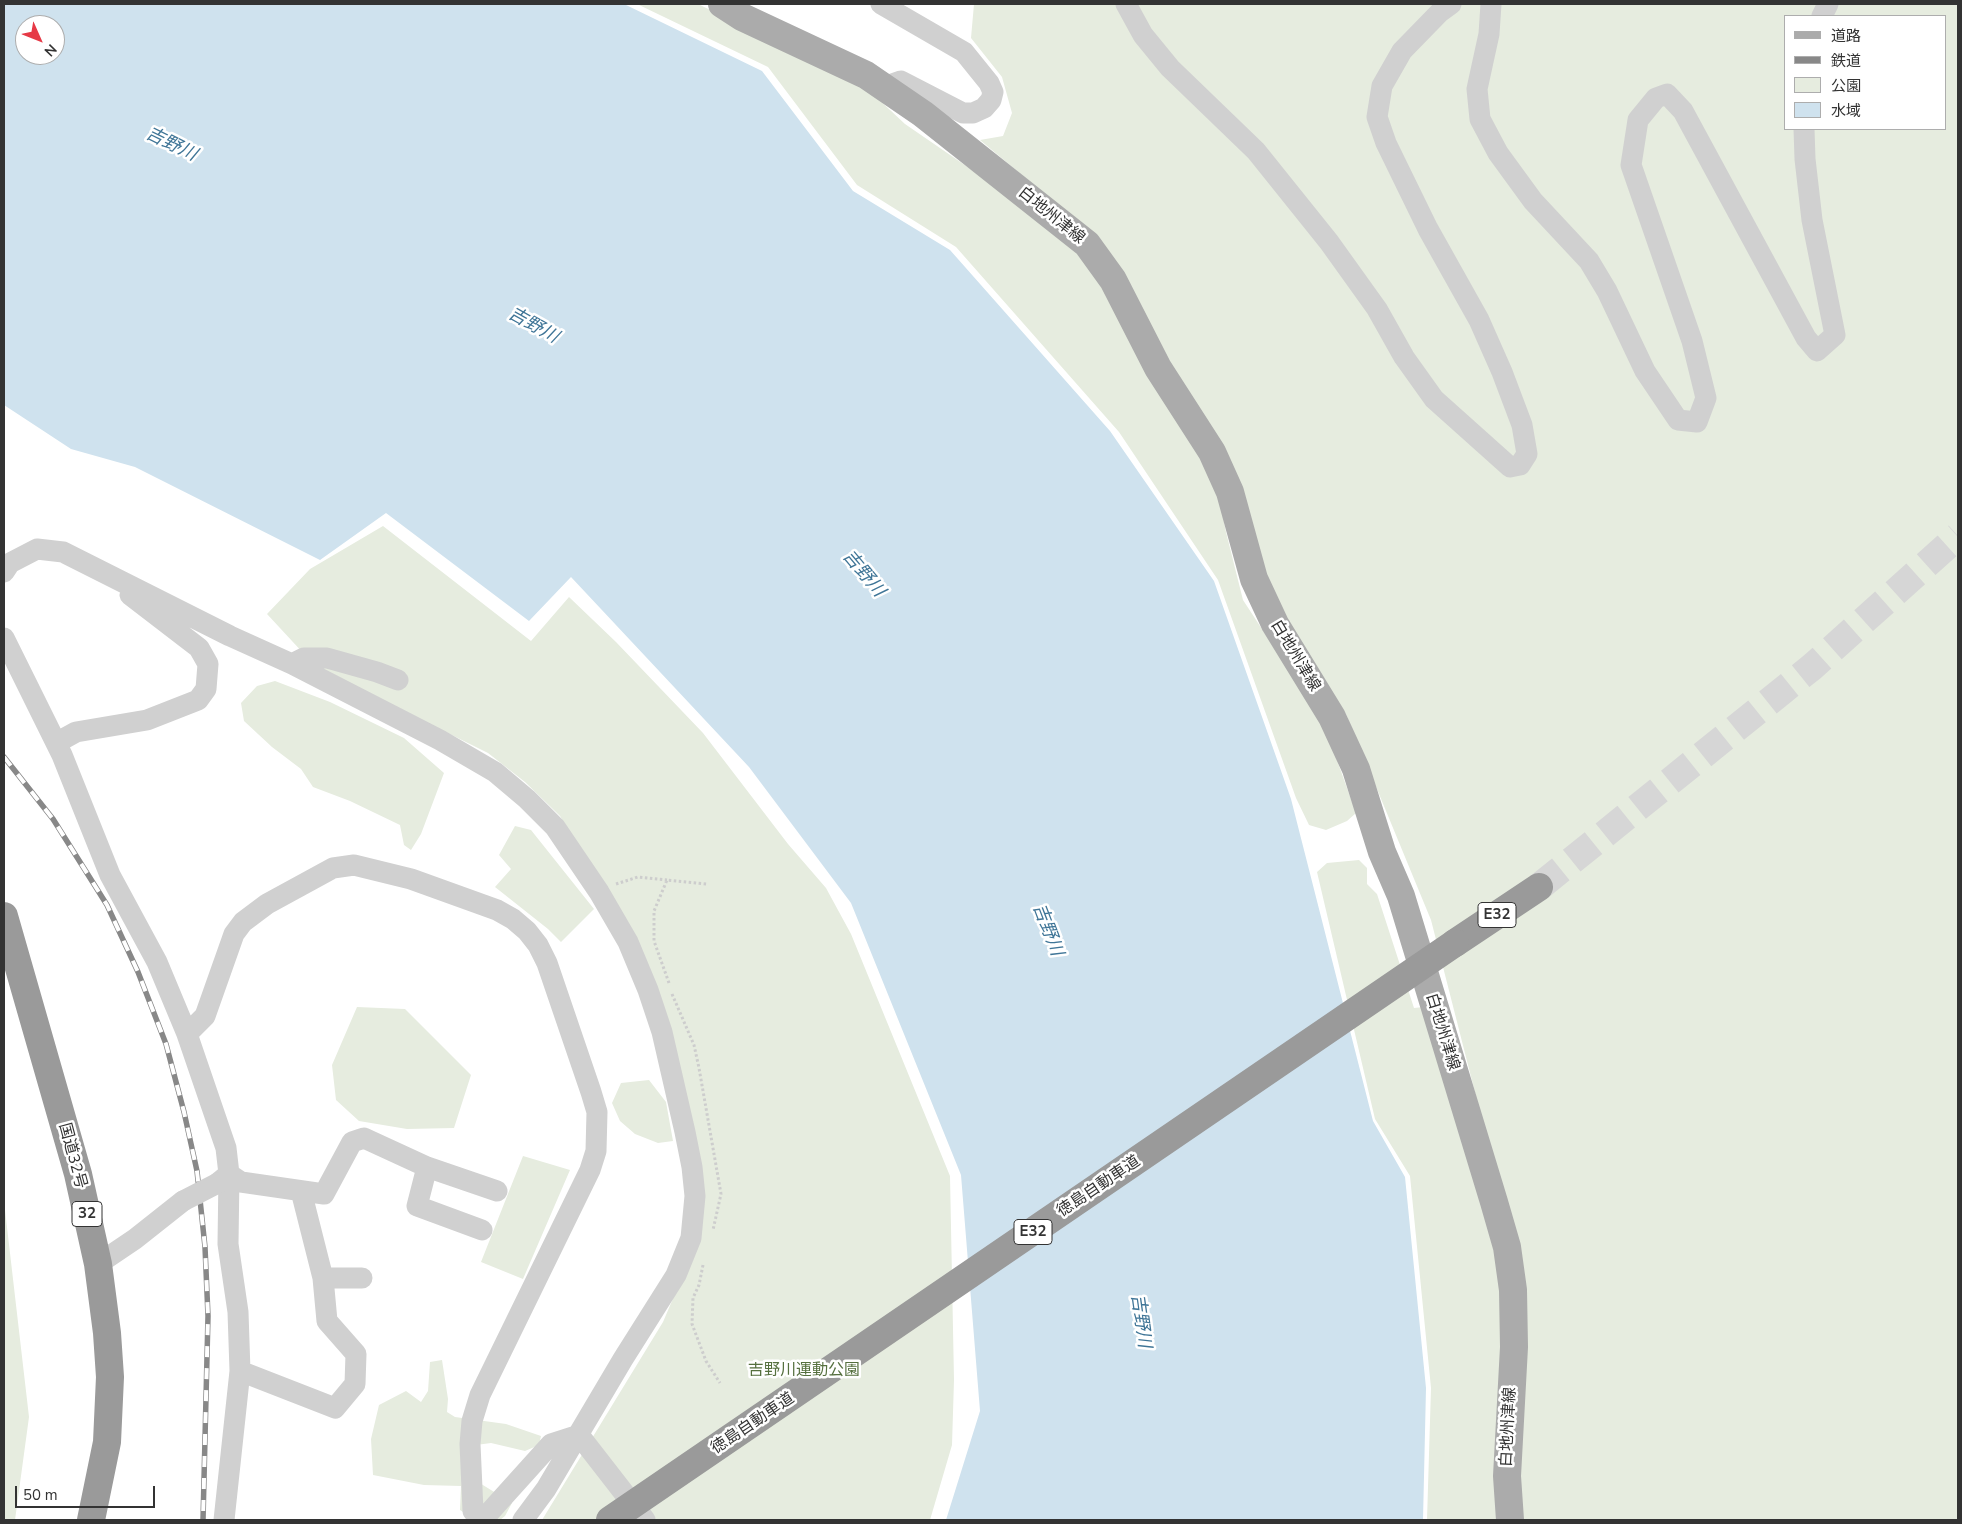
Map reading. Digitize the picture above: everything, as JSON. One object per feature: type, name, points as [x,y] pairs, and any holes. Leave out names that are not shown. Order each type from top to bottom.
[{"type":"highway","name":"徳島自動車道","points":[[610,1520],[1539,887]]},
{"type":"highway","name":"国道32号","points":[[4,916],[78,1174],[98,1264],[107,1333],[110,1377],[107,1442],[91,1520]]},
{"type":"main road","name":"白地州津線","points":[[722,4],[742,17],[866,75],[923,114],[1087,244],[1113,280],[1158,368],[1212,452],[1230,492],[1254,579],[1270,615],[1332,717],[1356,769],[1382,852],[1401,896],[1507,1247],[1513,1290],[1514,1347],[1507,1476],[1510,1520]]},
{"type":"street","points":[[881,4],[964,52],[989,83],[993,92],[991,100],[984,108],[974,113],[963,112],[901,81],[884,87]]},
{"type":"street","points":[[1126,4],[1143,36],[1170,68],[1256,151],[1330,242],[1376,309],[1404,357],[1434,399],[1510,467],[1520,465],[1527,454],[1522,425],[1502,372],[1479,320],[1428,229],[1386,143],[1377,117],[1382,86],[1402,50],[1440,12],[1451,4]]},
{"type":"street","points":[[1491,4],[1489,34],[1477,89],[1480,119],[1498,153],[1533,201],[1589,261],[1607,291],[1644,370],[1678,420],[1698,422],[1706,398],[1692,341],[1631,165],[1638,120],[1656,98],[1667,94],[1682,111],[1806,338],[1817,351],[1835,335],[1812,220],[1805,159],[1804,130]]},
{"type":"street","points":[[4,572],[10,564],[37,549],[63,552],[124,581],[230,636],[292,664],[440,740],[495,772],[527,799],[555,827],[599,892],[628,942],[648,990],[662,1032],[692,1167],[695,1196],[691,1238],[676,1275],[623,1359],[546,1489],[523,1520]]},
{"type":"street","points":[[56,743],[76,732],[147,720],[198,700],[206,689],[209,676],[205,656],[198,648],[130,595],[124,581]]},
{"type":"street","points":[[4,638],[56,743],[110,875],[157,962],[187,1034],[226,1148],[224,1179],[228,1244],[238,1312],[240,1371],[224,1520]]},
{"type":"street","points":[[292,664],[304,658],[327,658],[398,680]]},
{"type":"street","points":[[187,1034],[205,1016],[234,934],[243,922],[267,904],[333,868],[354,865],[411,879],[497,910],[514,919],[527,931],[538,945],[547,963],[591,1092],[597,1112],[596,1151],[590,1170],[480,1395],[472,1421],[470,1444],[473,1511],[482,1517],[487,1515],[551,1444],[579,1435]]},
{"type":"street","points":[[98,1264],[135,1239],[183,1201],[224,1179],[324,1194],[352,1142],[364,1138],[427,1168],[497,1191]]},
{"type":"street","points":[[427,1168],[417,1206],[482,1230]]},
{"type":"street","points":[[240,1371],[335,1408],[355,1384],[356,1354],[327,1321],[322,1278],[301,1191]]},
{"type":"street","points":[[322,1278],[362,1278]]},
{"type":"street","points":[[579,1435],[645,1520]]},
{"type":"path","points":[[599,892],[612,885],[638,877],[667,880]]},
{"type":"path","points":[[699,1285],[693,1298],[692,1324],[706,1361],[720,1383]]},
{"type":"green space","points":[[637,4],[698,4],[805,56],[874,95],[905,124],[1055,227],[1083,252],[1217,487],[1243,600],[1324,724],[1356,813],[1347,821],[1326,830],[1309,825],[1296,798],[1218,580],[1119,432],[956,247],[857,185],[768,67]]},
{"type":"green space","points":[[974,4],[1958,4],[1958,1520],[1520,1520],[1492,1159],[1431,920],[1346,714],[1265,584],[1161,351],[1096,237],[980,140],[1003,136],[1012,113],[1002,77],[971,38]]},
{"type":"green space","name":"吉野川運動公園","points":[[383,526],[531,641],[569,597],[616,642],[703,733],[788,844],[826,888],[851,934],[950,1176],[954,1380],[952,1445],[930,1520],[542,1520],[663,1322],[683,1275],[700,1219],[624,919],[560,816],[525,782],[488,753],[317,668],[267,614],[310,569]]},
{"type":"green space","points":[[275,681],[330,702],[404,738],[444,773],[421,834],[411,850],[404,845],[400,825],[350,801],[313,787],[301,769],[272,747],[244,721],[241,703],[257,686]]},
{"type":"green space","points":[[515,826],[531,830],[594,909],[561,942],[548,929],[495,887],[511,869],[499,855]]},
{"type":"green space","points":[[1359,860],[1367,868],[1367,884],[1377,894],[1414,1008],[1424,1007],[1502,1259],[1501,1520],[1427,1520],[1431,1388],[1410,1176],[1375,1119],[1317,872],[1327,863]]},
{"type":"green space","points":[[357,1007],[405,1009],[471,1075],[454,1128],[407,1129],[359,1121],[336,1100],[332,1065]]},
{"type":"green space","points":[[649,1080],[666,1102],[673,1141],[658,1143],[635,1134],[620,1121],[612,1103],[621,1083]]},
{"type":"green space","points":[[4,1156],[5,1210],[29,1417],[15,1520],[4,1520]]},
{"type":"green space","points":[[523,1156],[570,1170],[523,1279],[481,1262]]},
{"type":"green space","points":[[442,1360],[448,1399],[447,1412],[455,1417],[506,1424],[541,1436],[539,1445],[525,1451],[491,1443],[461,1447],[478,1482],[512,1503],[505,1516],[500,1520],[475,1520],[460,1510],[461,1486],[424,1485],[373,1475],[371,1439],[379,1405],[406,1391],[421,1402],[428,1391],[430,1362]]},
{"type":"water","name":"吉野川","points":[[4,4],[624,4],[762,71],[853,191],[950,250],[1110,431],[1214,581],[1291,799],[1373,1121],[1405,1177],[1426,1388],[1423,1520],[946,1520],[980,1411],[961,1175],[851,903],[749,767],[571,577],[529,621],[386,513],[320,560],[135,467],[71,449],[4,405]]},
{"type":"tunnel","points":[[1539,887],[1812,667],[1958,536]]},
{"type":"railway","points":[[4,757],[53,819],[107,905],[138,972],[166,1044],[184,1112],[197,1171],[205,1247],[208,1316],[203,1520]]}]
